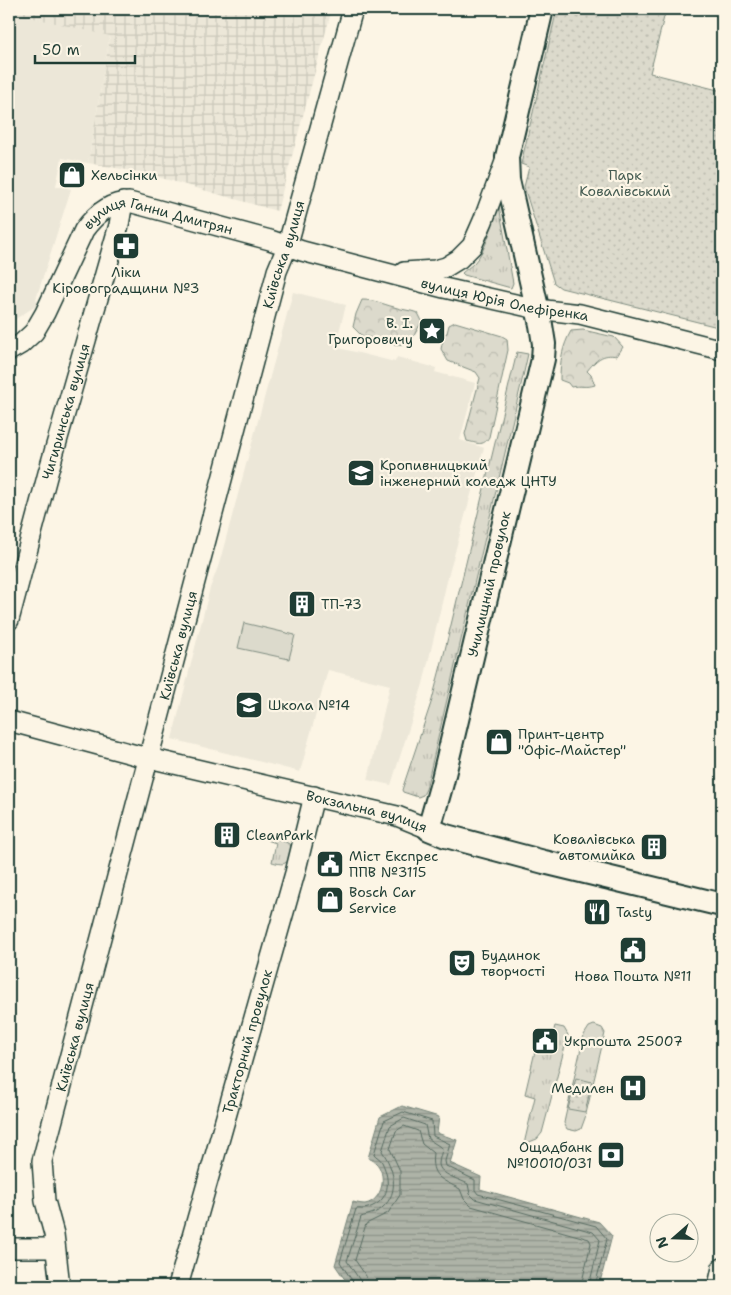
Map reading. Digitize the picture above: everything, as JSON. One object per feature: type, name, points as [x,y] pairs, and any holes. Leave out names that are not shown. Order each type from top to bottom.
[{"type":"main road","name":"Училищний провулок","points":[[429,829],[444,774],[543,359],[544,344],[508,180],[507,158],[542,9]]},
{"type":"main road","name":"Вокзальна вулиця","points":[[429,829],[446,836],[544,862],[722,906]]},
{"type":"street","name":"Київська вулиця","points":[[60,1286],[54,1234],[45,1201],[42,1161],[277,271],[287,247],[353,9]]},
{"type":"street","points":[[383,272],[436,270],[459,259],[472,246],[477,236],[507,158]]},
{"type":"street","name":"вулиця Ганни Дмитрян","points":[[9,352],[34,332],[45,313],[84,230],[92,219],[109,206],[123,202],[136,203],[270,240],[287,247]]},
{"type":"street","name":"Чигиринська вулиця","points":[[9,620],[48,473],[119,225],[123,202]]},
{"type":"street","name":"вулиця Юрія Олефіренка","points":[[287,247],[444,288],[537,308],[580,314],[722,350]]},
{"type":"street","name":"Вокзальна вулиця","points":[[9,721],[148,757],[397,816],[429,829]]},
{"type":"street","name":"Тракторний провулок","points":[[178,1286],[292,883],[314,796]]},
{"type":"street","points":[[9,1248],[55,1248]]},
{"type":"street","points":[[718,1286],[722,1268]]},
{"type":"shaded area","points":[[9,9],[332,9],[277,211],[144,173],[88,163],[110,36],[9,12]]},
{"type":"shaded area","points":[[9,12],[110,35],[88,163],[62,158],[56,186],[71,189],[36,299],[39,304],[9,323]]},
{"type":"shaded area","points":[[293,292],[346,305],[335,347],[395,362],[397,357],[436,368],[435,372],[475,383],[460,440],[484,448],[448,577],[423,684],[391,785],[368,780],[390,685],[328,670],[300,772],[172,739],[210,588],[219,564]]},
{"type":"green space","name":"Парк Ковалівський","points":[[557,9],[666,9],[650,73],[722,91],[722,328],[561,288],[554,283],[524,187],[529,167],[521,164]]},
{"type":"green space","points":[[499,206],[513,283],[511,288],[462,273],[479,257],[488,237],[496,208]]},
{"type":"green space","points":[[362,300],[375,301],[418,313],[422,321],[411,341],[399,345],[361,335],[353,327]]},
{"type":"green space","points":[[455,322],[507,339],[508,350],[489,437],[482,443],[467,441],[465,434],[480,378],[476,372],[448,361],[441,349],[444,334],[447,333],[449,325]]},
{"type":"green space","points":[[583,330],[614,337],[623,347],[617,356],[612,355],[600,358],[587,371],[595,385],[571,387],[568,383],[560,380],[562,354],[571,331]]},
{"type":"green space","points":[[517,352],[528,354],[426,789],[423,795],[418,797],[402,790],[432,700]]},
{"type":"green space","points":[[244,623],[295,635],[289,659],[238,648]]},
{"type":"green space","points":[[268,835],[290,844],[291,855],[287,862],[279,864],[272,862],[276,843],[267,840]]},
{"type":"green space","points":[[594,1025],[602,1028],[605,1033],[585,1118],[581,1129],[576,1131],[567,1129],[564,1123],[584,1035],[589,1027]]},
{"type":"green space","points":[[555,1026],[564,1028],[568,1035],[542,1133],[537,1139],[524,1144],[535,1097],[525,1094],[537,1043],[550,1045]]},
{"type":"green space","points":[[576,1078],[592,1082],[585,1112],[568,1109]]},
{"type":"water","points":[[402,1106],[439,1117],[437,1133],[457,1140],[450,1163],[481,1177],[480,1189],[599,1222],[612,1236],[599,1286],[358,1286],[348,1284],[335,1265],[353,1202],[365,1204],[371,1202],[380,1192],[382,1179],[379,1167],[368,1158],[380,1117]]},
{"type":"place","name":"Хельсінки","points":[[72,175]]},
{"type":"place","name":"Ліки Кіровоградщини №3","points":[[126,246]]},
{"type":"place","name":"В. І. Григоровичу","points":[[432,331]]},
{"type":"place","name":"Кропивницький інженерний коледж ЦНТУ","points":[[361,473]]},
{"type":"place","name":"ТП-73","points":[[302,604]]},
{"type":"place","name":"Школа №14","points":[[249,705]]},
{"type":"place","name":"Принт-центр \"Офіс-Майстер\"","points":[[499,742]]},
{"type":"place","name":"CleanPark","points":[[227,835]]},
{"type":"place","name":"Ковалівська автомийка","points":[[654,847]]},
{"type":"place","name":"Міст Експрес ППВ №3115","points":[[330,864]]},
{"type":"place","name":"Bosch Car Service","points":[[330,900]]},
{"type":"place","name":"Tasty","points":[[597,912]]},
{"type":"place","name":"Нова Пошта №11","points":[[633,950]]},
{"type":"place","name":"Будинок творчості","points":[[462,963]]},
{"type":"place","name":"Укрпошта 25007","points":[[545,1041]]},
{"type":"place","name":"Медилен","points":[[633,1088]]},
{"type":"place","name":"Ощадбанк №10010/031","points":[[611,1155]]}]
